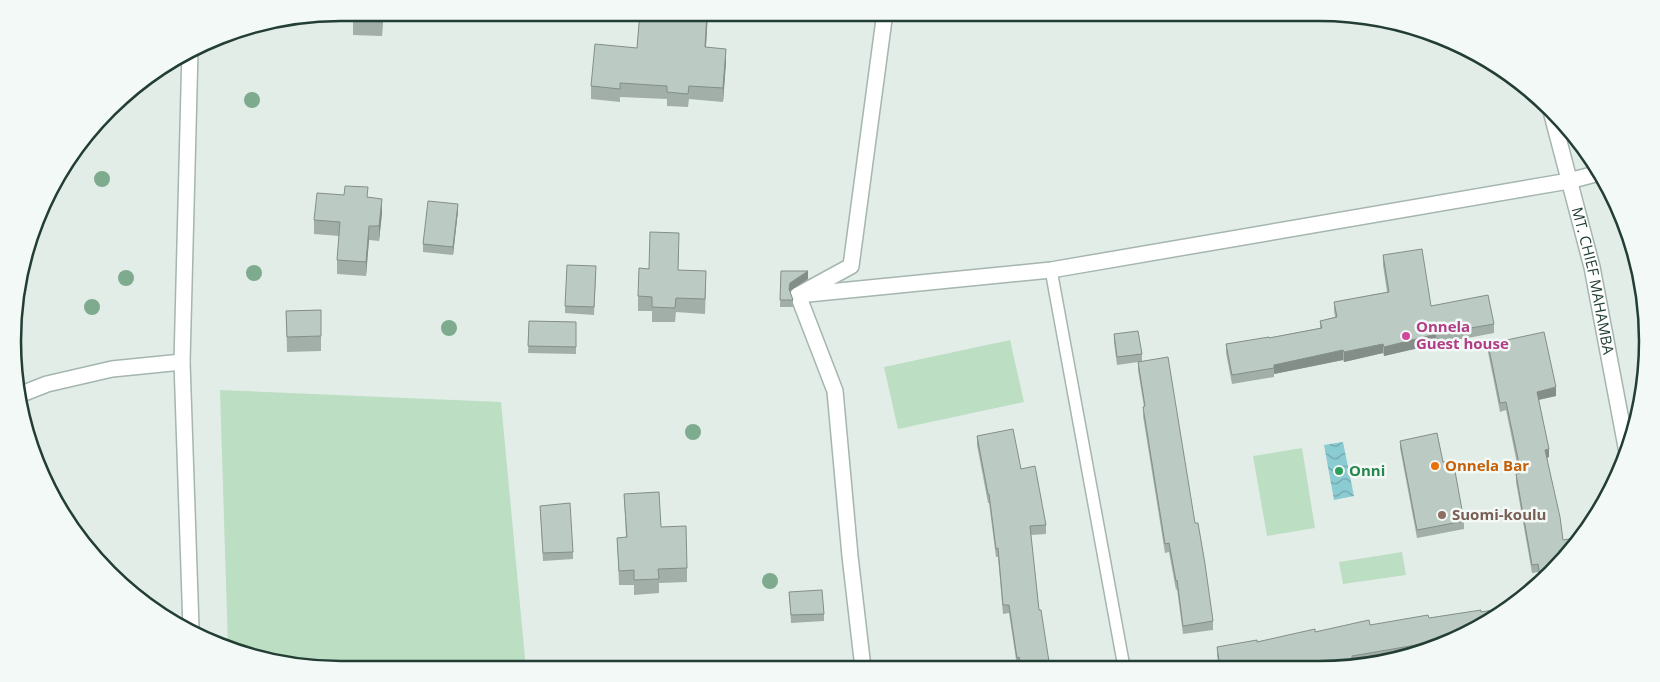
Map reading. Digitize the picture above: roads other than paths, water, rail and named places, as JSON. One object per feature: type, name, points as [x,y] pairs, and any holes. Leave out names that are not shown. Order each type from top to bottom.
[{"type":"street","points":[[798,295],[851,266],[884,21]]},
{"type":"street","points":[[190,59],[182,362],[191,623]]},
{"type":"street","name":"MT. CHIEF MAHAMBA","points":[[1555,125],[1592,267],[1624,437]]},
{"type":"street","points":[[798,295],[1050,270],[1569,181],[1592,175]]},
{"type":"street","points":[[798,295],[835,391],[850,556],[862,661]]},
{"type":"street","points":[[25,392],[47,384],[112,369],[182,362]]},
{"type":"lane","points":[[1050,270],[1123,661]]},
{"type":"water","name":"Onni","points":[[1343,442],[1354,496],[1334,500],[1324,445]]},
{"type":"place","name":"Onnela Guest house","points":[[1406,336]]},
{"type":"place","name":"Onnela Bar","points":[[1435,466]]},
{"type":"place","name":"Onni","points":[[1339,471]]},
{"type":"place","name":"Suomi-koulu","points":[[1442,515]]}]
